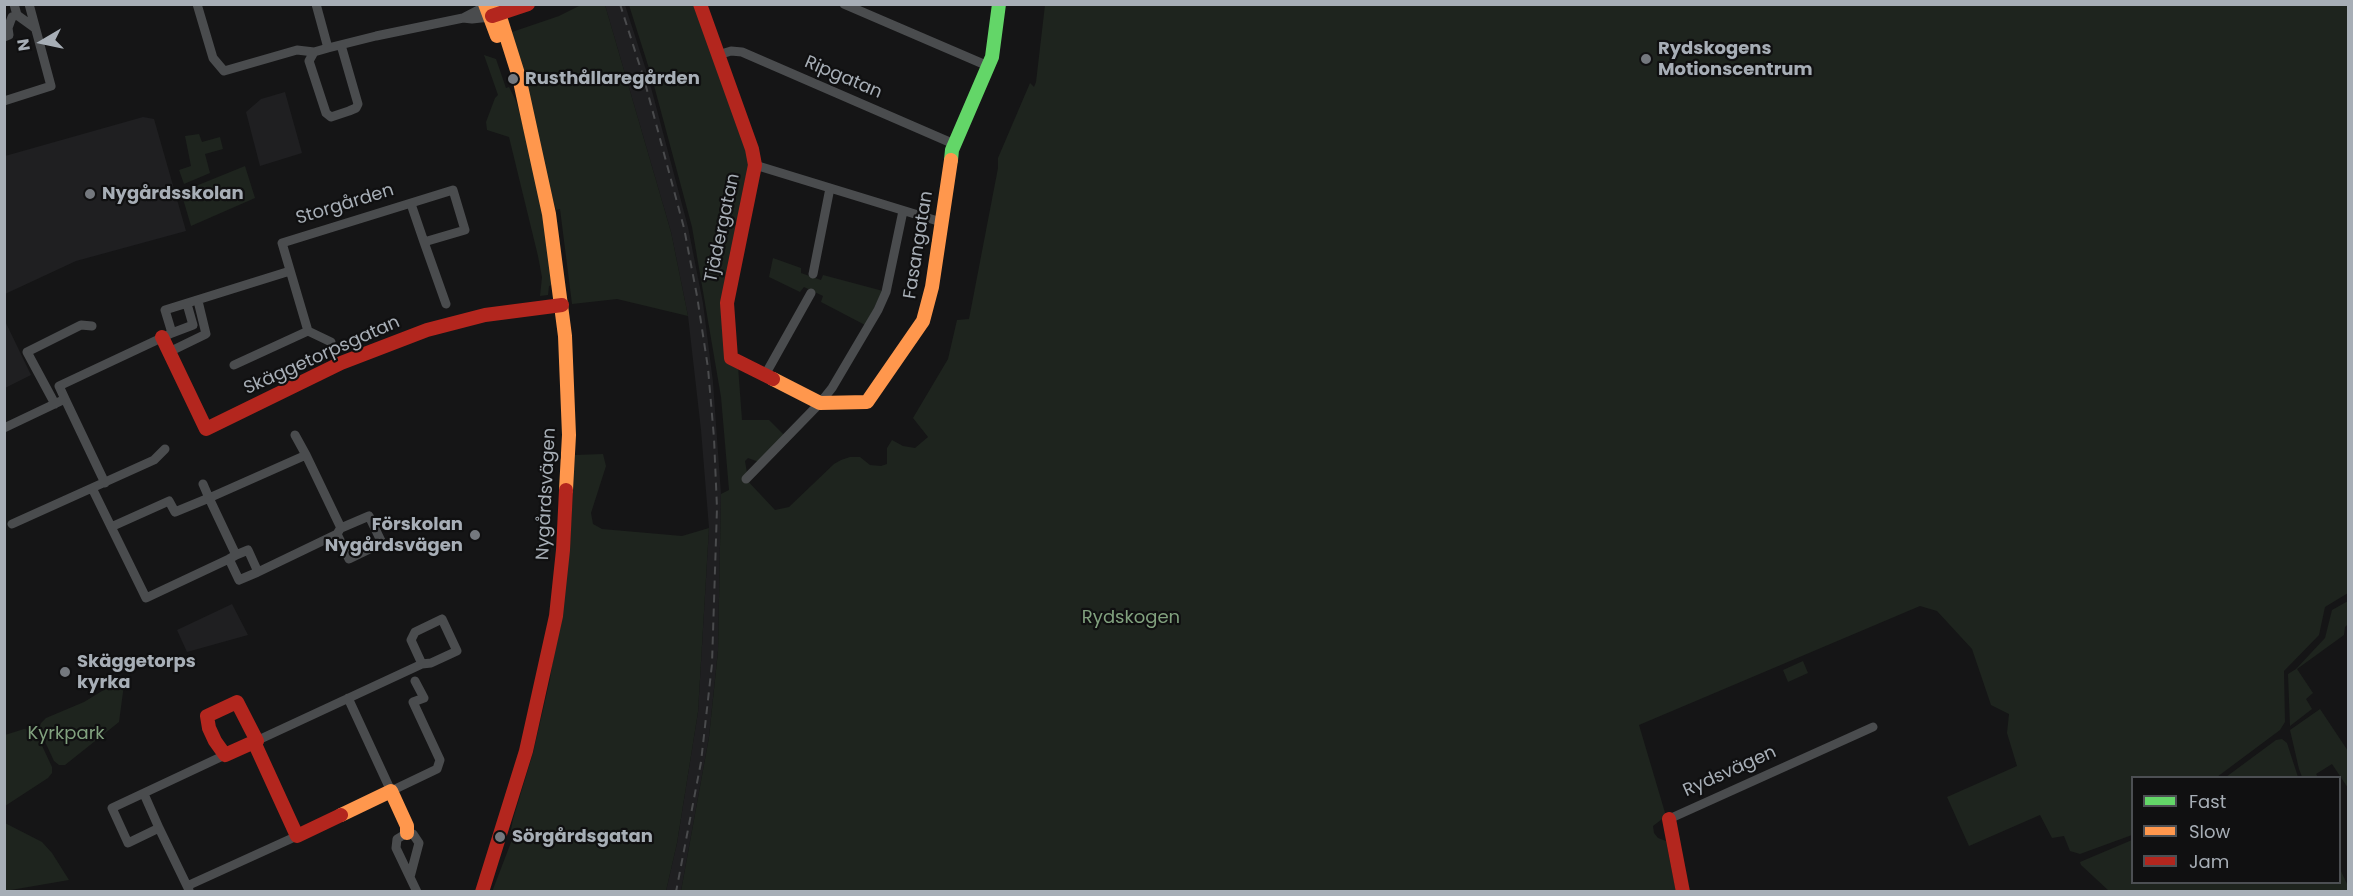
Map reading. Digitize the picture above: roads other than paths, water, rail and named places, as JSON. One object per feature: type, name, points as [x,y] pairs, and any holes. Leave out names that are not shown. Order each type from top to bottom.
[{"type":"street","points":[[14,4],[17,15],[35,28]]},
{"type":"street","points":[[4,101],[51,86],[28,4]]},
{"type":"street","points":[[197,4],[213,58],[224,71],[297,50],[314,52],[464,18],[491,8],[528,4]]},
{"type":"street","points":[[316,4],[328,48]]},
{"type":"street","name":"Tjädergatan","points":[[700,4],[752,149],[755,165],[727,303],[726,325],[731,358],[820,403]]},
{"type":"street","points":[[844,4],[988,66]]},
{"type":"street","name":"Fasangatan","points":[[820,403],[867,402],[914,336],[928,307],[954,144],[992,57],[999,4]]},
{"type":"street","name":"Nygårdsvägen","points":[[482,891],[526,751],[556,616],[563,550],[570,435],[562,305],[549,214],[533,136],[521,93],[513,79],[491,8]]},
{"type":"street","points":[[4,37],[9,35],[8,28],[12,17],[17,15]]},
{"type":"street","points":[[314,52],[309,61],[326,114],[331,117],[356,108],[358,104],[340,45]]},
{"type":"street","name":"Ripgatan","points":[[718,55],[730,51],[742,52],[954,144]]},
{"type":"street","points":[[755,165],[941,222]]},
{"type":"street","points":[[813,274],[830,188]]},
{"type":"street","name":"Storgården","points":[[308,331],[282,243],[453,190],[465,230],[423,242]]},
{"type":"street","name":"Storgården","points":[[411,204],[446,304]]},
{"type":"street","points":[[746,479],[832,388],[878,310],[886,292],[903,211]]},
{"type":"street","points":[[198,301],[206,334],[169,352],[165,310],[290,271]]},
{"type":"street","points":[[765,375],[811,294]]},
{"type":"street","points":[[48,391],[193,325],[187,304]]},
{"type":"street","name":"Skäggetorpsgatan","points":[[169,352],[206,429],[341,363],[405,338],[485,315],[562,305]]},
{"type":"street","points":[[55,404],[27,352],[81,325],[93,326]]},
{"type":"street","points":[[234,365],[308,331],[331,342]]},
{"type":"street","points":[[59,386],[105,483]]},
{"type":"street","points":[[4,428],[65,399]]},
{"type":"street","points":[[203,484],[233,557],[239,580],[258,572],[339,531],[369,516],[382,543],[349,559],[339,531],[306,455],[295,435]]},
{"type":"street","points":[[12,524],[154,460],[165,448]]},
{"type":"street","points":[[111,527],[169,501],[175,512],[306,455]]},
{"type":"street","points":[[92,488],[146,598],[248,550],[258,572]]},
{"type":"street","points":[[159,828],[128,843],[112,808],[422,664],[431,663],[457,651],[442,619],[415,632],[411,640],[422,664]]},
{"type":"street","points":[[144,794],[188,889],[436,769],[440,760],[413,702],[424,698],[415,681]]},
{"type":"street","points":[[348,698],[407,826],[407,833]]},
{"type":"street","points":[[225,755],[214,741],[207,716],[237,702],[297,836]]},
{"type":"street","name":"Rydsvägen","points":[[1683,891],[1669,819],[1873,727]]},
{"type":"street","points":[[410,877],[419,843],[413,834],[407,833],[402,834],[396,843],[396,848],[410,877],[417,891]]},
{"type":"railway","points":[[620,4],[644,79],[684,228],[708,368],[714,438],[717,508],[712,664],[701,762],[676,892]]},
{"type":"place","name":"Rydskogens Motionscentrum","points":[[1646,59]]},
{"type":"place","name":"Rusthållaregården","points":[[513,79]]},
{"type":"place","name":"Nygårdsskolan","points":[[90,194]]},
{"type":"place","name":"Förskolan Nygårdsvägen","points":[[475,535]]},
{"type":"place","name":"Skäggetorps kyrka","points":[[65,672]]},
{"type":"place","name":"Sörgårdsgatan","points":[[500,837]]},
{"type":"park label","name":"Rydskogen","points":[[1131,618]]},
{"type":"park label","name":"Kyrkpark","points":[[66,734]]}]
